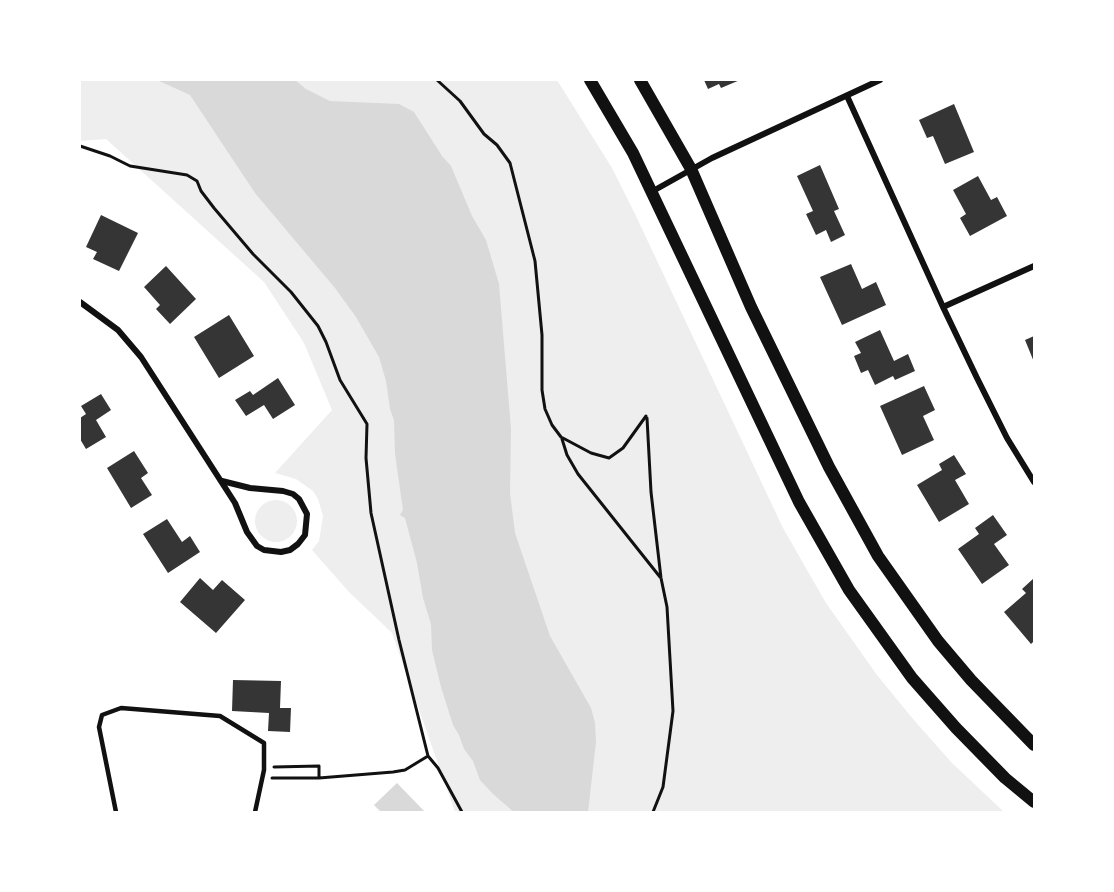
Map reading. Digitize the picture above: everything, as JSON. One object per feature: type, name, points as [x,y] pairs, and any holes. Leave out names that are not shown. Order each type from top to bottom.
[{"type":"main road","points":[[590,80],[612,114],[652,190],[799,502],[849,590],[912,678],[956,728],[1005,778],[1035,802]]},
{"type":"main road","points":[[640,80],[691,169],[751,308],[829,467],[878,556],[938,641],[970,680],[1035,745]]},
{"type":"street","points":[[652,190],[691,169],[880,80]]},
{"type":"street","points":[[847,96],[943,307],[996,416],[1035,482]]},
{"type":"street","points":[[943,307],[1035,266]]},
{"type":"street","points":[[80,302],[101,315],[131,343],[222,481],[257,546],[264,550],[280,552],[290,550],[305,535],[307,514],[299,499],[293,494],[283,491],[250,489],[222,481]]},
{"type":"lane","points":[[116,813],[99,727],[102,715],[121,708],[220,716],[264,743],[263,777],[255,813]]},
{"type":"path","points":[[437,80],[460,100],[484,134],[497,145],[510,163],[535,261],[542,335],[542,390],[545,409],[552,425],[561,438],[567,455],[578,474],[661,578]]},
{"type":"path","points":[[80,146],[110,156],[130,166],[187,175],[197,181],[201,191],[214,208],[253,254],[291,292],[318,326],[340,380],[367,424],[366,458],[371,513],[428,756],[438,768],[462,813]]},
{"type":"path","points":[[561,438],[591,453],[609,458],[623,448],[646,416],[651,492],[661,578],[668,607],[674,711],[663,787],[653,813]]},
{"type":"path","points":[[263,777],[319,778],[393,772],[405,770],[428,756]]},
{"type":"path","points":[[264,767],[319,766],[319,778]]},
{"type":"shaded area","points":[[80,80],[557,80],[612,168],[783,528],[826,603],[877,675],[913,719],[952,763],[1004,812],[455,812],[392,633],[349,592],[312,550],[319,541],[323,516],[313,491],[296,479],[275,473],[332,410],[304,343],[264,282],[106,139],[80,141]]},
{"type":"shaded area","points":[[157,80],[295,80],[306,89],[330,101],[399,104],[414,112],[451,166],[472,216],[486,240],[499,284],[511,429],[510,493],[515,533],[550,636],[591,708],[595,723],[596,742],[588,812],[514,812],[480,780],[473,761],[464,749],[453,725],[432,650],[431,624],[423,598],[417,563],[405,518],[400,515],[403,510],[395,454],[394,420],[379,357],[356,317],[335,288],[255,193],[190,95]]},
{"type":"shaded area","points":[[276,500],[291,506],[297,521],[291,536],[276,542],[261,536],[255,521],[261,506]]},
{"type":"shaded area","points":[[397,783],[425,812],[381,812],[374,805]]},
{"type":"building","points":[[704,80],[740,80],[721,88],[719,84],[708,89]]},
{"type":"building","points":[[954,104],[974,152],[945,164],[933,136],[927,138],[919,120]]},
{"type":"building","points":[[820,165],[839,209],[834,211],[845,235],[831,242],[826,230],[816,235],[806,214],[813,211],[797,176]]},
{"type":"building","points":[[978,176],[991,200],[997,197],[1007,216],[970,236],[960,218],[966,214],[953,190]]},
{"type":"building","points":[[101,215],[138,233],[119,271],[93,259],[97,252],[86,247]]},
{"type":"building","points":[[851,264],[862,289],[876,282],[886,305],[842,325],[820,277]]},
{"type":"building","points":[[166,266],[196,299],[170,324],[156,309],[160,305],[144,287]]},
{"type":"building","points":[[229,315],[254,356],[219,378],[194,337]]},
{"type":"building","points":[[880,330],[894,361],[908,354],[915,371],[895,380],[893,376],[875,385],[868,370],[861,373],[854,356],[861,353],[855,342]]},
{"type":"building","points":[[1034,336],[1034,362],[1025,340]]},
{"type":"building","points":[[278,378],[295,405],[273,419],[264,405],[246,416],[235,400],[250,391],[253,395]]},
{"type":"building","points":[[924,386],[935,410],[923,416],[934,440],[902,455],[880,406]]},
{"type":"building","points":[[101,394],[111,410],[96,420],[106,437],[86,449],[80,439],[80,418],[86,414],[81,406]]},
{"type":"building","points":[[134,451],[148,473],[141,478],[152,495],[131,508],[107,468]]},
{"type":"building","points":[[954,455],[966,474],[955,480],[969,504],[939,522],[917,485],[942,470],[939,464]]},
{"type":"building","points":[[993,515],[1007,535],[994,544],[1009,565],[982,584],[958,549],[979,534],[975,528]]},
{"type":"building","points":[[167,519],[182,542],[190,536],[200,552],[168,573],[143,534]]},
{"type":"building","points":[[200,578],[213,590],[222,580],[245,600],[216,633],[180,602]]},
{"type":"building","points":[[1034,578],[1034,641],[1031,644],[1004,612],[1026,593],[1022,589]]},
{"type":"building","points":[[233,680],[281,681],[280,708],[291,708],[290,732],[268,731],[269,713],[232,711]]}]
